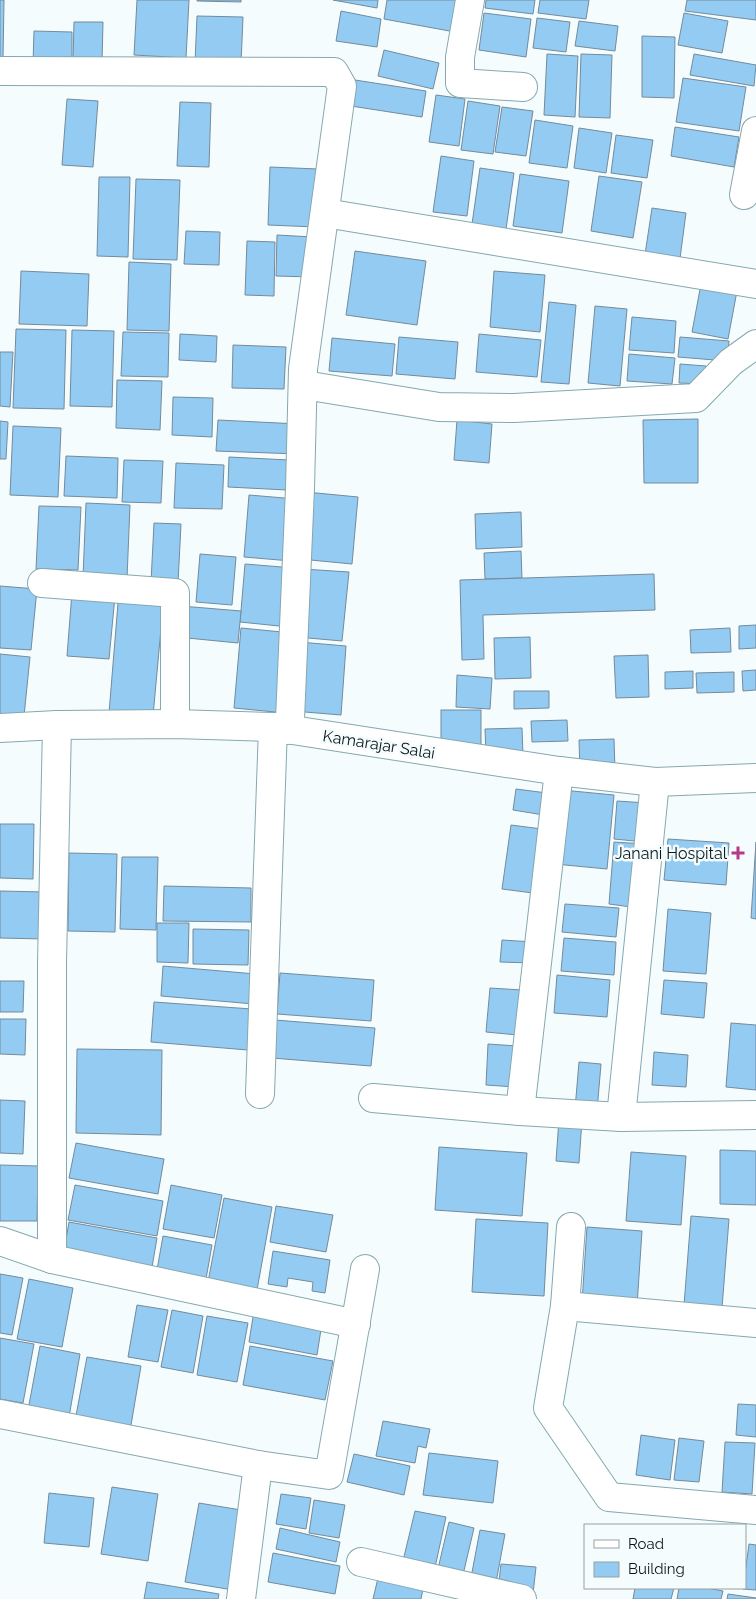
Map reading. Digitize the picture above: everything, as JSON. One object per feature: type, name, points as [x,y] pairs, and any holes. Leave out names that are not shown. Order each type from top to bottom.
[{"type":"street","points":[[470,0],[460,57],[460,84],[524,87]]},
{"type":"street","points":[[0,71],[334,72],[342,86],[303,369],[304,385],[291,709],[290,719],[280,728],[260,1094]]},
{"type":"street","points":[[744,195],[756,131]]},
{"type":"street","points":[[326,212],[756,284]]},
{"type":"street","points":[[304,385],[438,407],[514,408],[696,398],[731,362],[756,344]]},
{"type":"street","points":[[42,583],[175,593],[175,724]]},
{"type":"street","name":"Kamarajar Salai","points":[[0,728],[57,725],[175,724],[280,728],[559,771],[655,782],[756,778]]},
{"type":"street","points":[[52,1259],[52,973],[57,725]]},
{"type":"street","points":[[520,1111],[559,771]]},
{"type":"street","points":[[621,1117],[655,782]]},
{"type":"street","points":[[373,1098],[520,1111],[621,1117],[756,1114]]},
{"type":"street","points":[[571,1227],[565,1306],[548,1408],[609,1497],[756,1510]]},
{"type":"street","points":[[0,1241],[52,1259],[356,1324]]},
{"type":"street","points":[[0,1414],[258,1465],[330,1475],[365,1269]]},
{"type":"street","points":[[565,1306],[756,1323]]},
{"type":"street","points":[[241,1599],[258,1465]]},
{"type":"street","points":[[361,1562],[522,1599]]},
{"type":"building","points":[[0,0],[4,0],[3,59],[0,59]]},
{"type":"building","points":[[137,0],[189,0],[186,58],[134,55]]},
{"type":"building","points":[[241,0],[241,2],[197,1]]},
{"type":"building","points":[[333,0],[378,0],[377,8]]},
{"type":"building","points":[[387,0],[461,0],[455,32],[384,19]]},
{"type":"building","points":[[486,0],[535,0],[533,14],[485,8]]},
{"type":"building","points":[[540,0],[589,0],[586,19],[538,13]]},
{"type":"building","points":[[687,0],[756,0],[756,20],[685,11]]},
{"type":"building","points":[[341,11],[381,19],[377,47],[336,41]]},
{"type":"building","points":[[484,13],[531,19],[526,57],[479,50]]},
{"type":"building","points":[[684,13],[728,21],[722,53],[678,45]]},
{"type":"building","points":[[197,16],[243,17],[241,64],[195,63]]},
{"type":"building","points":[[537,18],[570,22],[566,52],[533,48]]},
{"type":"building","points":[[579,21],[618,26],[615,51],[575,46]]},
{"type":"building","points":[[74,22],[103,22],[102,62],[73,61]]},
{"type":"building","points":[[34,31],[72,32],[72,63],[33,63]]},
{"type":"building","points":[[642,36],[675,37],[674,98],[642,97]]},
{"type":"building","points":[[384,50],[439,63],[433,89],[378,76]]},
{"type":"building","points":[[547,54],[578,56],[575,117],[544,115]]},
{"type":"building","points":[[581,54],[612,55],[610,118],[579,117]]},
{"type":"building","points":[[694,54],[756,65],[754,86],[690,75]]},
{"type":"building","points":[[683,78],[746,87],[739,131],[676,122]]},
{"type":"building","points":[[355,80],[426,91],[422,117],[351,106]]},
{"type":"building","points":[[436,95],[465,99],[459,146],[429,142]]},
{"type":"building","points":[[67,99],[98,101],[93,167],[62,165]]},
{"type":"building","points":[[468,101],[500,106],[493,154],[461,150]]},
{"type":"building","points":[[180,102],[211,103],[209,167],[177,166]]},
{"type":"building","points":[[502,107],[533,111],[526,156],[495,152]]},
{"type":"building","points":[[535,120],[573,126],[567,168],[529,163]]},
{"type":"building","points":[[675,127],[739,137],[734,167],[671,156]]},
{"type":"building","points":[[579,128],[612,133],[606,173],[574,168]]},
{"type":"building","points":[[616,135],[653,140],[647,178],[611,173]]},
{"type":"building","points":[[441,156],[474,161],[467,216],[433,212]]},
{"type":"building","points":[[270,167],[318,169],[316,227],[268,225]]},
{"type":"building","points":[[480,168],[514,173],[506,229],[472,224]]},
{"type":"building","points":[[520,174],[569,181],[562,233],[513,226]]},
{"type":"building","points":[[599,176],[642,182],[633,238],[591,231]]},
{"type":"building","points":[[99,177],[130,177],[128,257],[97,256]]},
{"type":"building","points":[[136,179],[180,180],[177,260],[133,259]]},
{"type":"building","points":[[652,208],[686,213],[679,266],[644,261]]},
{"type":"building","points":[[186,231],[220,232],[219,265],[184,264]]},
{"type":"building","points":[[277,235],[313,237],[312,277],[276,276]]},
{"type":"building","points":[[247,241],[275,242],[274,296],[245,295]]},
{"type":"building","points":[[355,251],[426,261],[417,325],[346,315]]},
{"type":"building","points":[[129,262],[171,264],[169,331],[127,330]]},
{"type":"building","points":[[21,271],[89,274],[87,326],[19,324]]},
{"type":"building","points":[[494,271],[545,275],[540,332],[490,327]]},
{"type":"building","points":[[701,284],[737,291],[728,339],[692,332]]},
{"type":"building","points":[[549,302],[576,305],[569,384],[541,382]]},
{"type":"building","points":[[595,306],[627,309],[620,386],[588,383]]},
{"type":"building","points":[[632,317],[676,321],[674,353],[629,350]]},
{"type":"building","points":[[16,329],[66,330],[64,409],[13,408]]},
{"type":"building","points":[[72,330],[114,331],[112,407],[70,406]]},
{"type":"building","points":[[123,332],[169,333],[168,377],[121,376]]},
{"type":"building","points":[[180,334],[217,336],[216,362],[179,360]]},
{"type":"building","points":[[479,334],[541,340],[537,377],[476,372]]},
{"type":"building","points":[[399,337],[458,342],[455,379],[396,374]]},
{"type":"building","points":[[680,337],[729,341],[727,361],[678,357]]},
{"type":"building","points":[[332,338],[395,344],[392,376],[329,371]]},
{"type":"building","points":[[233,345],[286,347],[284,389],[232,388]]},
{"type":"building","points":[[0,352],[13,352],[10,407],[0,406]]},
{"type":"building","points":[[629,354],[675,358],[672,384],[627,381]]},
{"type":"building","points":[[680,364],[706,366],[704,384],[679,383]]},
{"type":"building","points":[[117,380],[162,381],[160,430],[116,428]]},
{"type":"building","points":[[173,397],[213,398],[212,437],[172,435]]},
{"type":"building","points":[[698,419],[698,483],[644,483],[643,420]]},
{"type":"building","points":[[218,420],[299,424],[298,454],[216,451]]},
{"type":"building","points":[[457,420],[492,424],[489,463],[454,460]]},
{"type":"building","points":[[0,421],[8,422],[6,459],[0,459]]},
{"type":"building","points":[[13,426],[61,428],[58,497],[10,495]]},
{"type":"building","points":[[66,456],[118,458],[117,498],[64,496]]},
{"type":"building","points":[[229,457],[289,460],[287,490],[228,487]]},
{"type":"building","points":[[124,460],[163,461],[161,503],[122,502]]},
{"type":"building","points":[[176,463],[224,465],[222,509],[174,508]]},
{"type":"building","points":[[306,492],[358,497],[352,564],[300,559]]},
{"type":"building","points":[[249,495],[296,499],[291,561],[244,557]]},
{"type":"building","points":[[86,503],[130,505],[127,579],[83,577]]},
{"type":"building","points":[[39,506],[81,507],[78,570],[36,569]]},
{"type":"building","points":[[521,512],[522,547],[476,549],[475,514]]},
{"type":"building","points":[[154,523],[181,524],[178,583],[151,582]]},
{"type":"building","points":[[521,551],[522,578],[485,579],[484,553]]},
{"type":"building","points":[[200,554],[236,557],[232,605],[196,602]]},
{"type":"building","points":[[245,564],[294,568],[289,627],[240,622]]},
{"type":"building","points":[[303,569],[349,572],[342,641],[297,637]]},
{"type":"building","points":[[654,574],[655,610],[483,615],[484,659],[462,660],[460,580]]},
{"type":"building","points":[[0,586],[37,589],[31,650],[0,648]]},
{"type":"building","points":[[119,591],[164,596],[153,716],[109,713]]},
{"type":"building","points":[[72,592],[115,596],[109,659],[67,656]]},
{"type":"building","points":[[181,606],[241,611],[238,643],[177,637]]},
{"type":"building","points":[[756,625],[756,648],[739,649],[739,626]]},
{"type":"building","points":[[241,628],[292,633],[285,713],[234,708]]},
{"type":"building","points":[[730,628],[731,652],[691,653],[690,630]]},
{"type":"building","points":[[530,637],[531,678],[495,679],[494,638]]},
{"type":"building","points":[[299,642],[346,646],[341,715],[293,711]]},
{"type":"building","points":[[0,654],[30,657],[23,726],[0,724]]},
{"type":"building","points":[[648,655],[649,697],[616,698],[614,656]]},
{"type":"building","points":[[756,670],[756,690],[743,691],[742,671]]},
{"type":"building","points":[[693,671],[693,688],[665,689],[665,672]]},
{"type":"building","points":[[734,672],[734,692],[697,693],[696,673]]},
{"type":"building","points":[[457,675],[492,678],[490,709],[456,707]]},
{"type":"building","points":[[514,691],[549,691],[549,708],[514,709]]},
{"type":"building","points":[[441,710],[481,710],[481,749],[441,749]]},
{"type":"building","points":[[567,720],[568,741],[532,742],[531,721]]},
{"type":"building","points":[[522,728],[523,755],[486,756],[485,729]]},
{"type":"building","points":[[614,739],[615,770],[580,771],[579,740]]},
{"type":"building","points":[[516,789],[547,793],[544,815],[513,810]]},
{"type":"building","points":[[562,790],[614,795],[607,869],[555,864]]},
{"type":"building","points":[[617,801],[647,803],[644,842],[614,839]]},
{"type":"building","points":[[0,824],[34,824],[33,879],[0,878]]},
{"type":"building","points":[[511,825],[542,829],[533,893],[502,889]]},
{"type":"building","points":[[668,839],[729,843],[726,885],[664,880]]},
{"type":"building","points":[[614,842],[646,844],[639,908],[609,904]]},
{"type":"building","points":[[756,842],[756,919],[751,918]]},
{"type":"building","points":[[69,853],[117,854],[115,932],[68,931]]},
{"type":"building","points":[[122,857],[158,857],[156,930],[120,929]]},
{"type":"building","points":[[164,886],[251,888],[251,922],[163,921]]},
{"type":"building","points":[[0,891],[45,892],[44,939],[0,938]]},
{"type":"building","points":[[565,904],[619,908],[616,937],[562,932]]},
{"type":"building","points":[[668,909],[711,913],[706,974],[663,971]]},
{"type":"building","points":[[157,923],[189,923],[188,963],[157,962]]},
{"type":"building","points":[[193,929],[249,930],[248,965],[193,964]]},
{"type":"building","points":[[564,938],[616,942],[614,975],[561,971]]},
{"type":"building","points":[[502,940],[534,942],[532,963],[500,962]]},
{"type":"building","points":[[163,966],[256,974],[254,1004],[161,996]]},
{"type":"building","points":[[280,973],[374,980],[371,1021],[277,1014]]},
{"type":"building","points":[[557,975],[610,980],[607,1017],[554,1013]]},
{"type":"building","points":[[664,980],[707,983],[704,1018],[661,1014]]},
{"type":"building","points":[[0,981],[24,981],[23,1012],[0,1012]]},
{"type":"building","points":[[490,988],[522,990],[518,1035],[486,1032]]},
{"type":"building","points":[[154,1002],[252,1009],[248,1050],[151,1042]]},
{"type":"building","points":[[0,1019],[26,1019],[25,1055],[0,1054]]},
{"type":"building","points":[[275,1020],[375,1028],[371,1066],[272,1058]]},
{"type":"building","points":[[731,1023],[756,1025],[756,1090],[726,1087]]},
{"type":"building","points":[[488,1044],[517,1046],[515,1087],[486,1085]]},
{"type":"building","points":[[77,1049],[162,1050],[161,1135],[76,1133]]},
{"type":"building","points":[[654,1052],[688,1055],[686,1087],[652,1085]]},
{"type":"building","points":[[579,1062],[601,1064],[597,1111],[575,1109]]},
{"type":"building","points":[[0,1100],[25,1101],[23,1154],[0,1153]]},
{"type":"building","points":[[559,1119],[582,1120],[579,1163],[556,1161]]},
{"type":"building","points":[[76,1143],[164,1159],[158,1194],[69,1178]]},
{"type":"building","points":[[439,1147],[527,1153],[522,1216],[435,1210]]},
{"type":"building","points":[[720,1150],[756,1151],[756,1205],[720,1204]]},
{"type":"building","points":[[631,1152],[686,1156],[681,1225],[626,1221]]},
{"type":"building","points":[[0,1165],[38,1166],[37,1221],[0,1221]]},
{"type":"building","points":[[75,1185],[163,1201],[157,1236],[68,1220]]},
{"type":"building","points":[[171,1185],[222,1195],[214,1238],[163,1229]]},
{"type":"building","points":[[224,1198],[272,1207],[257,1290],[208,1282]]},
{"type":"building","points":[[276,1206],[333,1215],[326,1252],[270,1242]]},
{"type":"building","points":[[691,1216],[729,1219],[722,1308],[684,1305]]},
{"type":"building","points":[[476,1219],[548,1223],[544,1296],[472,1292]]},
{"type":"building","points":[[69,1222],[157,1238],[151,1273],[63,1257]]},
{"type":"building","points":[[587,1227],[642,1231],[637,1306],[582,1302]]},
{"type":"building","points":[[163,1236],[212,1245],[206,1279],[157,1270]]},
{"type":"building","points":[[273,1251],[330,1260],[325,1293],[312,1291],[313,1282],[288,1278],[287,1287],[268,1284]]},
{"type":"building","points":[[0,1274],[23,1278],[12,1335],[0,1333]]},
{"type":"building","points":[[29,1279],[73,1288],[62,1347],[17,1339]]},
{"type":"building","points":[[137,1305],[168,1310],[158,1362],[128,1357]]},
{"type":"building","points":[[172,1310],[203,1316],[193,1373],[161,1367]]},
{"type":"building","points":[[254,1311],[322,1323],[317,1355],[249,1342]]},
{"type":"building","points":[[207,1316],[248,1323],[237,1382],[197,1375]]},
{"type":"building","points":[[0,1338],[34,1344],[23,1403],[0,1399]]},
{"type":"building","points":[[40,1346],[80,1354],[69,1417],[28,1410]]},
{"type":"building","points":[[250,1346],[333,1361],[325,1400],[243,1385]]},
{"type":"building","points":[[87,1357],[141,1366],[130,1431],[75,1421]]},
{"type":"building","points":[[738,1404],[756,1405],[756,1437],[736,1435]]},
{"type":"building","points":[[383,1421],[430,1429],[426,1448],[418,1446],[415,1463],[376,1456]]},
{"type":"building","points":[[641,1435],[675,1440],[670,1480],[636,1475]]},
{"type":"building","points":[[679,1438],[704,1441],[699,1482],[674,1480]]},
{"type":"building","points":[[725,1442],[755,1443],[752,1494],[722,1492]]},
{"type":"building","points":[[429,1453],[498,1461],[493,1503],[423,1495]]},
{"type":"building","points":[[354,1454],[410,1466],[404,1495],[347,1482]]},
{"type":"building","points":[[112,1487],[158,1494],[148,1561],[101,1554]]},
{"type":"building","points":[[49,1493],[94,1498],[89,1547],[44,1543]]},
{"type":"building","points":[[281,1494],[311,1498],[306,1529],[276,1524]]},
{"type":"building","points":[[314,1500],[345,1505],[339,1538],[309,1533]]},
{"type":"building","points":[[199,1503],[247,1511],[233,1590],[185,1582]]},
{"type":"building","points":[[415,1511],[446,1517],[434,1572],[402,1565]]},
{"type":"building","points":[[449,1522],[474,1528],[462,1579],[437,1573]]},
{"type":"building","points":[[280,1528],[340,1542],[336,1562],[276,1549]]},
{"type":"building","points":[[480,1530],[505,1534],[495,1588],[470,1583]]},
{"type":"building","points":[[749,1544],[756,1545],[756,1590],[743,1589],[746,1589]]},
{"type":"building","points":[[273,1553],[340,1566],[335,1594],[268,1582]]},
{"type":"building","points":[[501,1564],[536,1567],[533,1594],[498,1590]]},
{"type":"building","points":[[378,1578],[423,1589],[421,1599],[373,1599]]},
{"type":"building","points":[[147,1582],[219,1594],[218,1599],[144,1599]]},
{"type":"building","points":[[635,1589],[674,1589],[671,1599],[633,1599]]},
{"type":"building","points":[[679,1589],[712,1589],[723,1591],[721,1599],[677,1599]]},
{"type":"building","points":[[728,1594],[756,1598],[756,1599],[727,1599]]},
{"type":"place","name":"Janani Hospital","points":[[738,853]]}]
